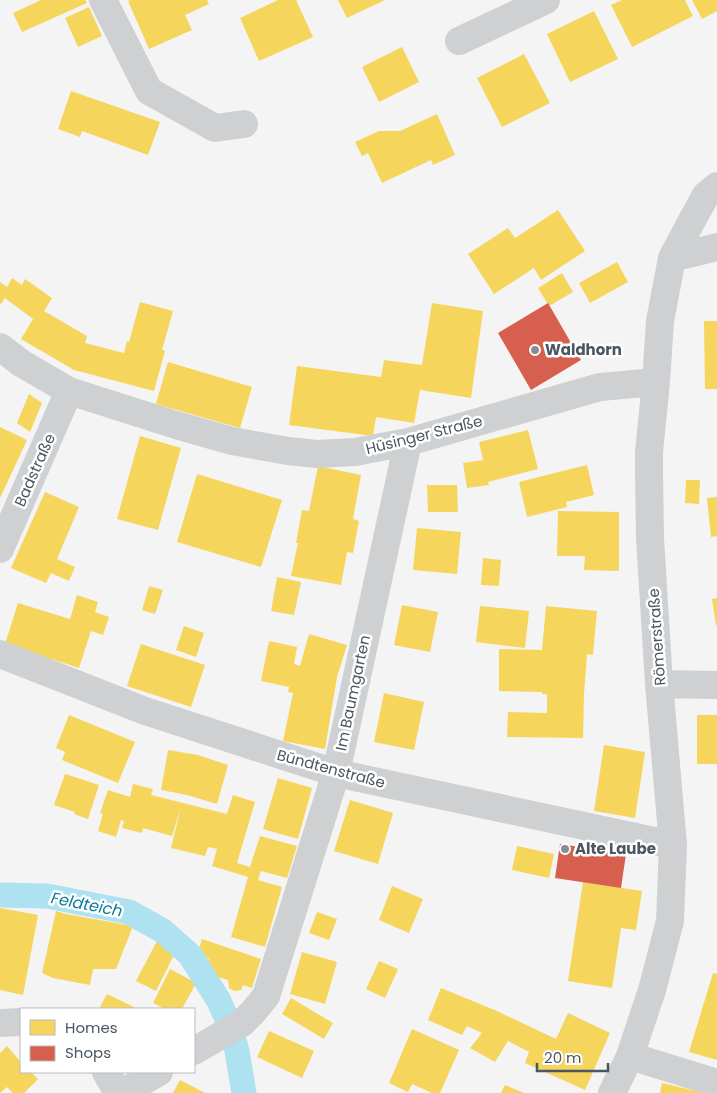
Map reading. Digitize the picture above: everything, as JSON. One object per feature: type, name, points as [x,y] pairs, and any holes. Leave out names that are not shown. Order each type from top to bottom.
[{"type":"street","points":[[103,0],[149,91],[215,128],[244,124]]},
{"type":"street","points":[[459,41],[546,0]]},
{"type":"street","name":"Römerstraße","points":[[612,1093],[630,1056],[652,990],[670,921],[673,845],[659,684],[650,538],[648,452],[656,382],[660,321],[672,258],[706,195],[717,186]]},
{"type":"street","points":[[672,258],[717,247]]},
{"type":"street","name":"Hüsinger Straße","points":[[0,347],[21,363],[69,391],[176,426],[232,441],[288,451],[318,454],[355,452],[408,442],[600,388],[656,382]]},
{"type":"street","name":"Badstraße","points":[[0,549],[69,391]]},
{"type":"street","name":"Im Baumgarten","points":[[195,1050],[230,1030],[253,1012],[266,996],[336,773],[408,442]]},
{"type":"street","name":"Bündtenstraße","points":[[0,654],[145,711],[336,773],[673,845]]},
{"type":"street","points":[[659,684],[717,685]]},
{"type":"street","points":[[0,1023],[20,1022]]},
{"type":"street","points":[[630,1056],[717,1083]]},
{"type":"street","points":[[107,1073],[118,1093]]},
{"type":"street","points":[[122,1093],[157,1073]]},
{"type":"building: Homes","points":[[41,0],[85,0],[87,3],[22,32],[13,13]]},
{"type":"building: Homes","points":[[207,0],[209,4],[185,15],[192,30],[149,49],[128,1]]},
{"type":"building: Homes","points":[[278,0],[296,0],[313,37],[259,61],[240,18]]},
{"type":"building: Homes","points":[[338,0],[385,0],[347,18]]},
{"type":"building: Homes","points":[[622,0],[685,0],[693,16],[632,47],[611,5]]},
{"type":"building: Homes","points":[[692,0],[717,0],[717,11],[702,19]]},
{"type":"building: Homes","points":[[89,7],[102,36],[78,47],[65,18]]},
{"type":"building: Homes","points":[[594,11],[618,59],[570,82],[547,34]]},
{"type":"building: Homes","points":[[402,47],[419,82],[379,102],[362,67]]},
{"type":"building: Homes","points":[[524,54],[550,103],[502,127],[477,78]]},
{"type":"building: Homes","points":[[71,91],[160,122],[148,155],[82,131],[80,137],[58,129]]},
{"type":"building: Homes","points":[[437,114],[455,155],[433,165],[431,160],[382,183],[368,153],[362,156],[355,142],[379,131],[400,131]]},
{"type":"building: Homes","points":[[558,210],[585,251],[541,280],[534,268],[494,294],[468,254],[508,228],[515,238]]},
{"type":"building: Homes","points":[[617,262],[628,282],[590,303],[579,283]]},
{"type":"building: Homes","points":[[562,273],[573,292],[549,306],[538,288]]},
{"type":"building: Homes","points":[[12,278],[22,285],[25,279],[52,298],[44,311],[87,336],[85,343],[124,353],[140,302],[173,311],[162,350],[165,351],[154,391],[74,370],[21,339],[33,319],[5,298],[0,305],[0,282],[7,287]]},
{"type":"building: Homes","points":[[432,303],[483,311],[471,398],[420,390],[414,423],[376,417],[373,436],[289,425],[297,366],[381,377],[384,360],[422,365]]},
{"type":"building: Homes","points":[[704,321],[717,321],[717,389],[705,389]]},
{"type":"building: Homes","points":[[168,362],[252,387],[240,428],[156,404]]},
{"type":"building: Homes","points":[[29,394],[42,403],[30,432],[17,423]]},
{"type":"building: Homes","points":[[0,427],[27,440],[0,498]]},
{"type":"building: Homes","points":[[528,430],[538,469],[488,482],[489,485],[467,488],[463,463],[483,460],[479,442]]},
{"type":"building: Homes","points":[[140,436],[181,448],[158,530],[117,519]]},
{"type":"building: Homes","points":[[587,465],[594,495],[566,502],[567,507],[527,517],[519,482]]},
{"type":"building: Homes","points":[[318,466],[361,475],[353,519],[359,521],[353,553],[347,552],[341,585],[291,576],[302,510],[309,511]]},
{"type":"building: Homes","points":[[197,474],[282,500],[261,567],[177,542]]},
{"type":"building: Homes","points":[[686,480],[700,480],[699,504],[685,503]]},
{"type":"building: Homes","points":[[427,485],[457,485],[458,512],[428,512]]},
{"type":"building: Homes","points":[[45,492],[79,507],[57,559],[75,567],[69,581],[51,573],[46,583],[11,568]]},
{"type":"building: Homes","points":[[717,497],[717,536],[711,537],[707,498]]},
{"type":"building: Homes","points":[[558,511],[619,512],[619,571],[584,570],[585,556],[557,556]]},
{"type":"building: Homes","points":[[417,528],[461,532],[457,574],[413,570]]},
{"type":"building: Homes","points":[[483,558],[501,560],[499,586],[481,585]]},
{"type":"building: Homes","points":[[277,577],[301,582],[294,615],[271,611]]},
{"type":"building: Homes","points":[[149,586],[163,590],[155,614],[142,610]]},
{"type":"building: Homes","points":[[77,595],[98,602],[95,612],[109,617],[103,635],[91,631],[79,668],[5,644],[18,603],[70,619]]},
{"type":"building: Homes","points":[[717,598],[717,625],[716,625],[712,599]]},
{"type":"building: Homes","points":[[402,605],[438,612],[430,652],[394,645]]},
{"type":"building: Homes","points":[[480,606],[529,611],[525,648],[476,642]]},
{"type":"building: Homes","points":[[546,606],[597,611],[593,655],[587,654],[583,738],[507,737],[508,712],[547,713],[547,694],[542,694],[542,692],[499,691],[499,649],[542,650]]},
{"type":"building: Homes","points":[[184,626],[204,633],[196,657],[176,650]]},
{"type":"building: Homes","points":[[309,634],[347,645],[337,677],[325,749],[283,741],[293,693],[288,692],[289,687],[261,681],[269,641],[297,647],[294,664],[300,666]]},
{"type":"building: Homes","points":[[141,644],[205,665],[191,707],[127,686]]},
{"type":"building: Homes","points":[[384,693],[424,702],[414,750],[374,742]]},
{"type":"building: Homes","points":[[69,715],[135,742],[118,783],[62,760],[65,752],[56,748]]},
{"type":"building: Homes","points":[[697,715],[717,715],[717,764],[697,764]]},
{"type":"building: Homes","points":[[604,745],[645,752],[635,818],[594,811]]},
{"type":"building: Homes","points":[[168,750],[198,755],[228,765],[217,804],[161,790]]},
{"type":"building: Homes","points":[[65,774],[99,785],[88,819],[74,814],[75,812],[54,805]]},
{"type":"building: Homes","points":[[278,778],[312,788],[298,839],[263,829]]},
{"type":"building: Homes","points":[[133,784],[153,789],[151,795],[227,814],[233,795],[255,802],[237,863],[250,867],[260,836],[297,846],[287,878],[261,871],[258,880],[282,887],[265,947],[231,937],[248,877],[212,866],[217,849],[208,847],[205,856],[171,848],[181,807],[172,836],[143,828],[142,833],[122,828],[124,821],[121,820],[116,837],[98,831],[103,814],[100,813],[108,790],[130,797]]},
{"type":"building: Homes","points":[[350,800],[393,813],[378,864],[334,851]]},
{"type":"building: Homes","points":[[517,846],[554,854],[549,878],[512,870]]},
{"type":"building: Homes","points":[[583,882],[642,891],[636,930],[621,928],[612,988],[568,981]]},
{"type":"building: Homes","points":[[392,886],[423,899],[409,933],[379,920]]},
{"type":"building: Homes","points":[[0,908],[38,915],[23,995],[0,990]]},
{"type":"building: Homes","points":[[56,911],[133,926],[116,969],[93,969],[90,985],[53,978],[42,973]]},
{"type":"building: Homes","points":[[317,912],[337,919],[329,940],[309,933]]},
{"type":"building: Homes","points":[[159,937],[176,951],[156,991],[136,981]]},
{"type":"building: Homes","points":[[202,939],[261,959],[252,988],[243,985],[241,990],[234,991],[229,988],[228,980],[204,973],[209,959],[197,955]]},
{"type":"building: Homes","points":[[302,952],[337,962],[325,1004],[290,994]]},
{"type":"building: Homes","points":[[379,961],[398,969],[385,998],[366,989]]},
{"type":"building: Homes","points":[[170,969],[196,983],[183,1008],[163,1008],[153,1003]]},
{"type":"building: Homes","points":[[713,973],[717,974],[717,1060],[689,1052]]},
{"type":"building: Homes","points":[[441,988],[497,1011],[556,1039],[568,1013],[610,1033],[585,1090],[525,1063],[529,1052],[508,1041],[495,1062],[470,1048],[482,1033],[467,1026],[462,1035],[428,1020]]},
{"type":"building: Homes","points":[[107,994],[136,1008],[100,1008]]},
{"type":"building: Homes","points":[[291,998],[333,1023],[324,1039],[282,1014]]},
{"type":"building: Homes","points":[[412,1029],[459,1050],[440,1093],[432,1093],[412,1084],[408,1092],[389,1083]]},
{"type":"building: Homes","points":[[269,1031],[314,1051],[302,1078],[257,1057]]},
{"type":"building: Homes","points":[[7,1046],[20,1061],[20,1073],[32,1073],[38,1079],[24,1093],[13,1093],[7,1087],[0,1093],[0,1053]]},
{"type":"building: Homes","points":[[180,1080],[205,1093],[173,1093]]},
{"type":"building: Homes","points":[[662,1083],[700,1092],[700,1093],[660,1093]]},
{"type":"building: Homes","points":[[505,1085],[524,1093],[501,1093]]},
{"type":"building: Shops","points":[[548,303],[581,360],[531,390],[498,333]]},
{"type":"building: Shops","points":[[560,844],[626,854],[621,888],[555,878]]},
{"type":"waterway","name":"Feldteich","points":[[0,895],[47,896],[129,912],[163,931],[190,955],[219,1001],[230,1026],[237,1051],[244,1093]]},
{"type":"place","name":"Waldhorn","points":[[535,350]]},
{"type":"place","name":"Alte Laube","points":[[565,849]]}]
